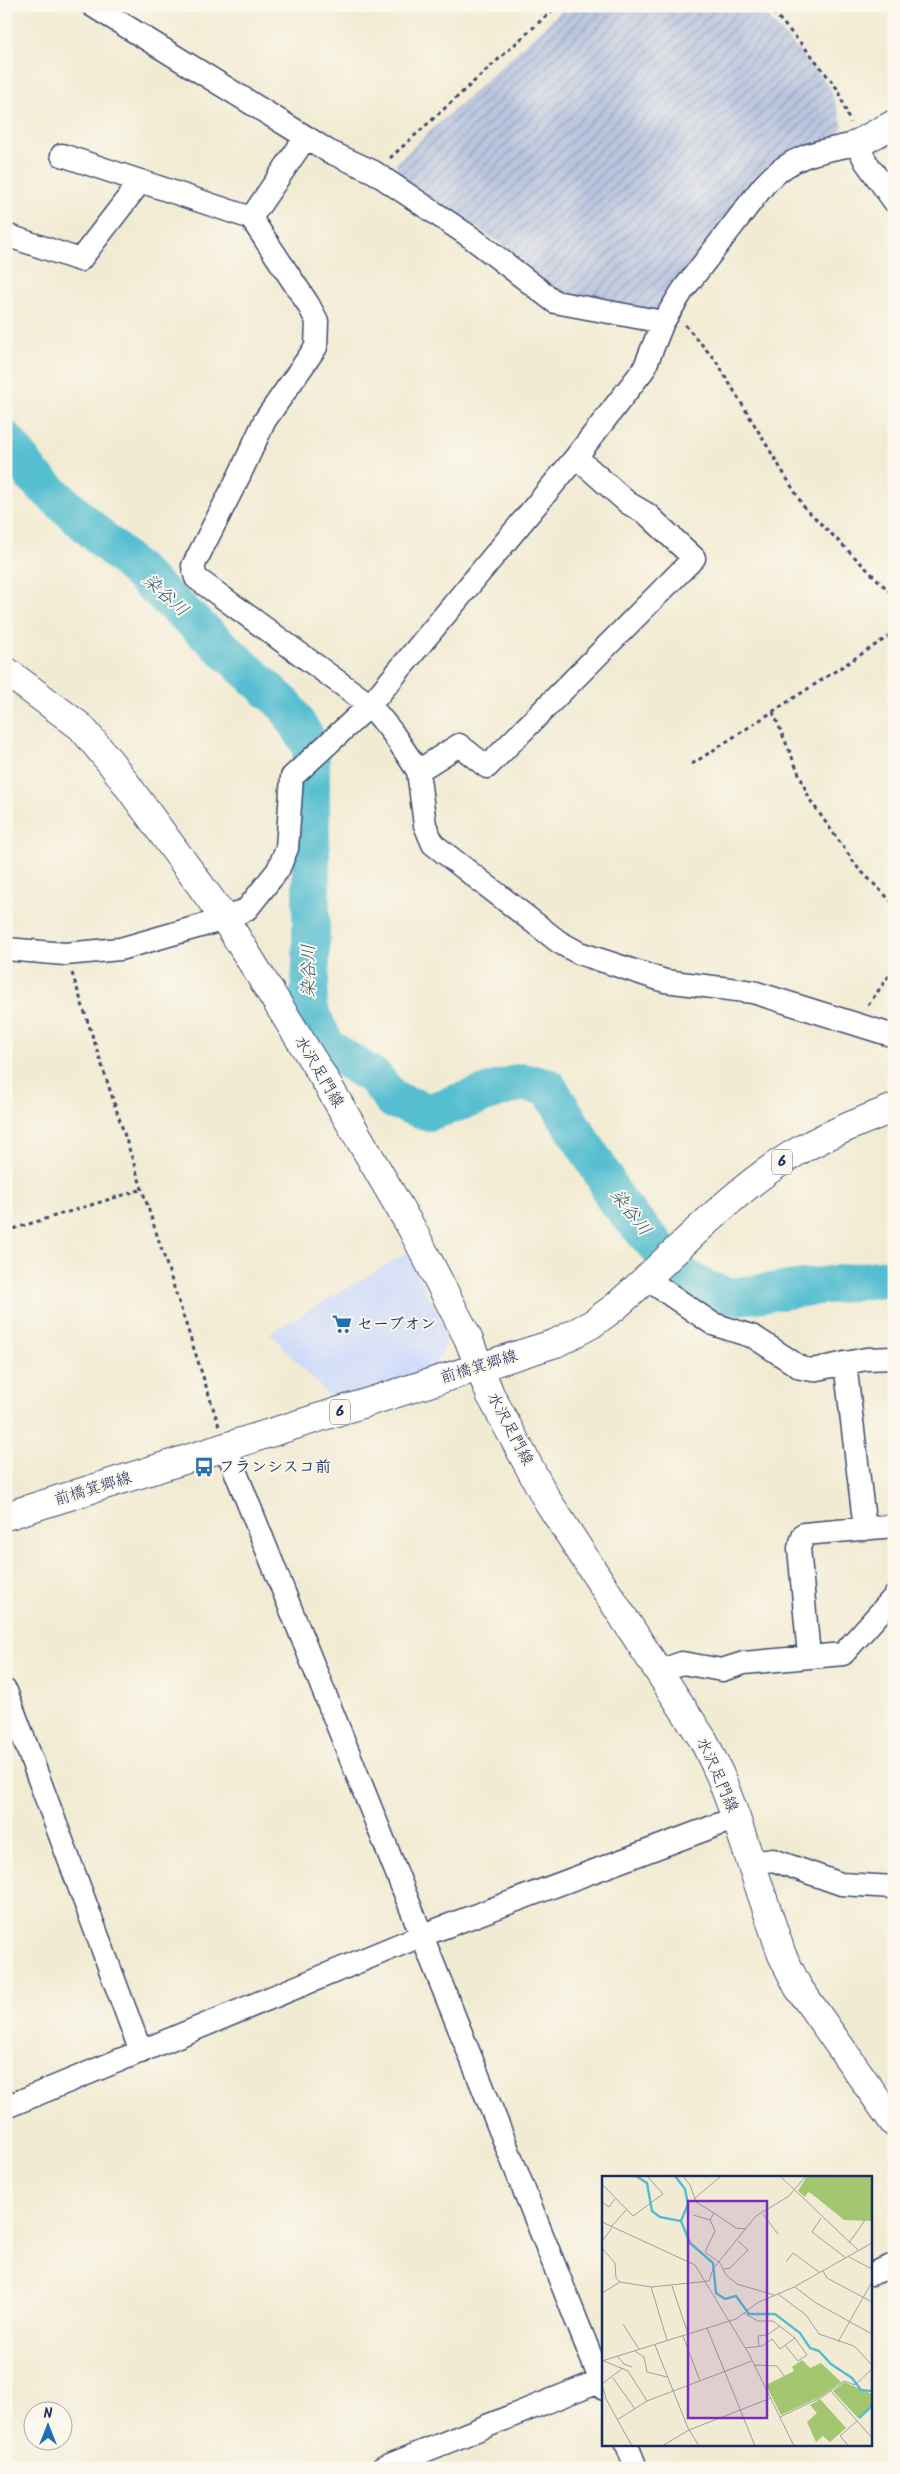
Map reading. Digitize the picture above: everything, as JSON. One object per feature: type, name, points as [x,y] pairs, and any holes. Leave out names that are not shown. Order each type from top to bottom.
[{"type":"main road","points":[[857,144],[894,124]]},
{"type":"main road","name":"水沢足門線","points":[[6,671],[81,727],[111,763],[225,919],[322,1076],[412,1229],[468,1338],[490,1394],[548,1500],[704,1741],[720,1775],[736,1818],[782,1955],[798,1987],[894,2123]]},
{"type":"main road","name":"前橋箕郷線","points":[[6,1516],[226,1448],[556,1342],[592,1324],[651,1276],[745,1189],[790,1156],[830,1134],[894,1108]]},
{"type":"street","points":[[93,6],[328,151],[374,172],[472,238],[556,302],[663,322]]},
{"type":"street","points":[[250,218],[306,137]]},
{"type":"street","points":[[6,948],[65,954],[120,949],[225,919],[248,909],[278,870],[287,848],[292,777],[370,705],[576,457],[644,369],[663,322],[683,290],[778,169],[793,160],[822,150],[857,144],[866,162],[894,200]]},
{"type":"street","points":[[62,155],[250,218],[308,304],[317,321],[316,347],[265,420],[193,566],[196,578],[370,705],[392,732],[418,770],[424,826],[433,844],[558,942],[579,953],[665,981],[753,992],[856,1022],[894,1036]]},
{"type":"street","points":[[12,237],[80,260],[141,182]]},
{"type":"street","points":[[418,770],[459,745],[487,767],[694,558],[647,514],[628,504],[576,457]]},
{"type":"street","points":[[651,1276],[713,1324],[754,1338],[801,1368],[812,1370],[866,1359],[894,1358]]},
{"type":"street","points":[[845,1363],[865,1529]]},
{"type":"street","points":[[226,1448],[602,2381]]},
{"type":"street","points":[[809,1656],[799,1548],[804,1534],[894,1526]]},
{"type":"street","points":[[659,1671],[682,1663],[722,1670],[744,1662],[843,1654],[894,1597]]},
{"type":"street","points":[[6,1691],[141,2052]]},
{"type":"street","points":[[6,2107],[423,1935],[736,1818]]},
{"type":"street","points":[[752,1863],[773,1860],[841,1884],[894,1887]]},
{"type":"street","points":[[872,2274],[894,2265]]},
{"type":"street","points":[[382,2468],[602,2383]]},
{"type":"street","points":[[627,2446],[636,2468]]},
{"type":"path","points":[[374,172],[557,6]]},
{"type":"path","points":[[768,6],[812,56],[839,91],[857,144]]},
{"type":"path","points":[[663,322],[682,323],[701,341],[716,361],[804,507],[894,596]]},
{"type":"path","points":[[692,764],[894,633]]},
{"type":"path","points":[[773,712],[810,800],[858,868],[894,904]]},
{"type":"path","points":[[65,954],[226,1448]]},
{"type":"path","points":[[856,1022],[894,969]]},
{"type":"path","points":[[6,1231],[143,1189]]},
{"type":"shaded area","points":[[567,6],[759,6],[830,87],[843,126],[837,137],[769,165],[755,177],[660,309],[653,312],[562,298],[499,242],[396,175],[397,162]]},
{"type":"shaded area","points":[[407,1253],[449,1336],[444,1349],[432,1368],[337,1405],[270,1333]]},
{"type":"waterway","name":"染谷川","points":[[6,440],[33,476],[286,706],[311,746],[311,965],[308,1008],[327,1047],[375,1078],[393,1100],[429,1112],[521,1082],[548,1087],[605,1178],[614,1198],[682,1275],[703,1288],[730,1297],[894,1277]]},
{"type":"place","name":"セーブオン","points":[[342,1324]]},
{"type":"place","name":"フランシスコ前","points":[[204,1467]]}]
